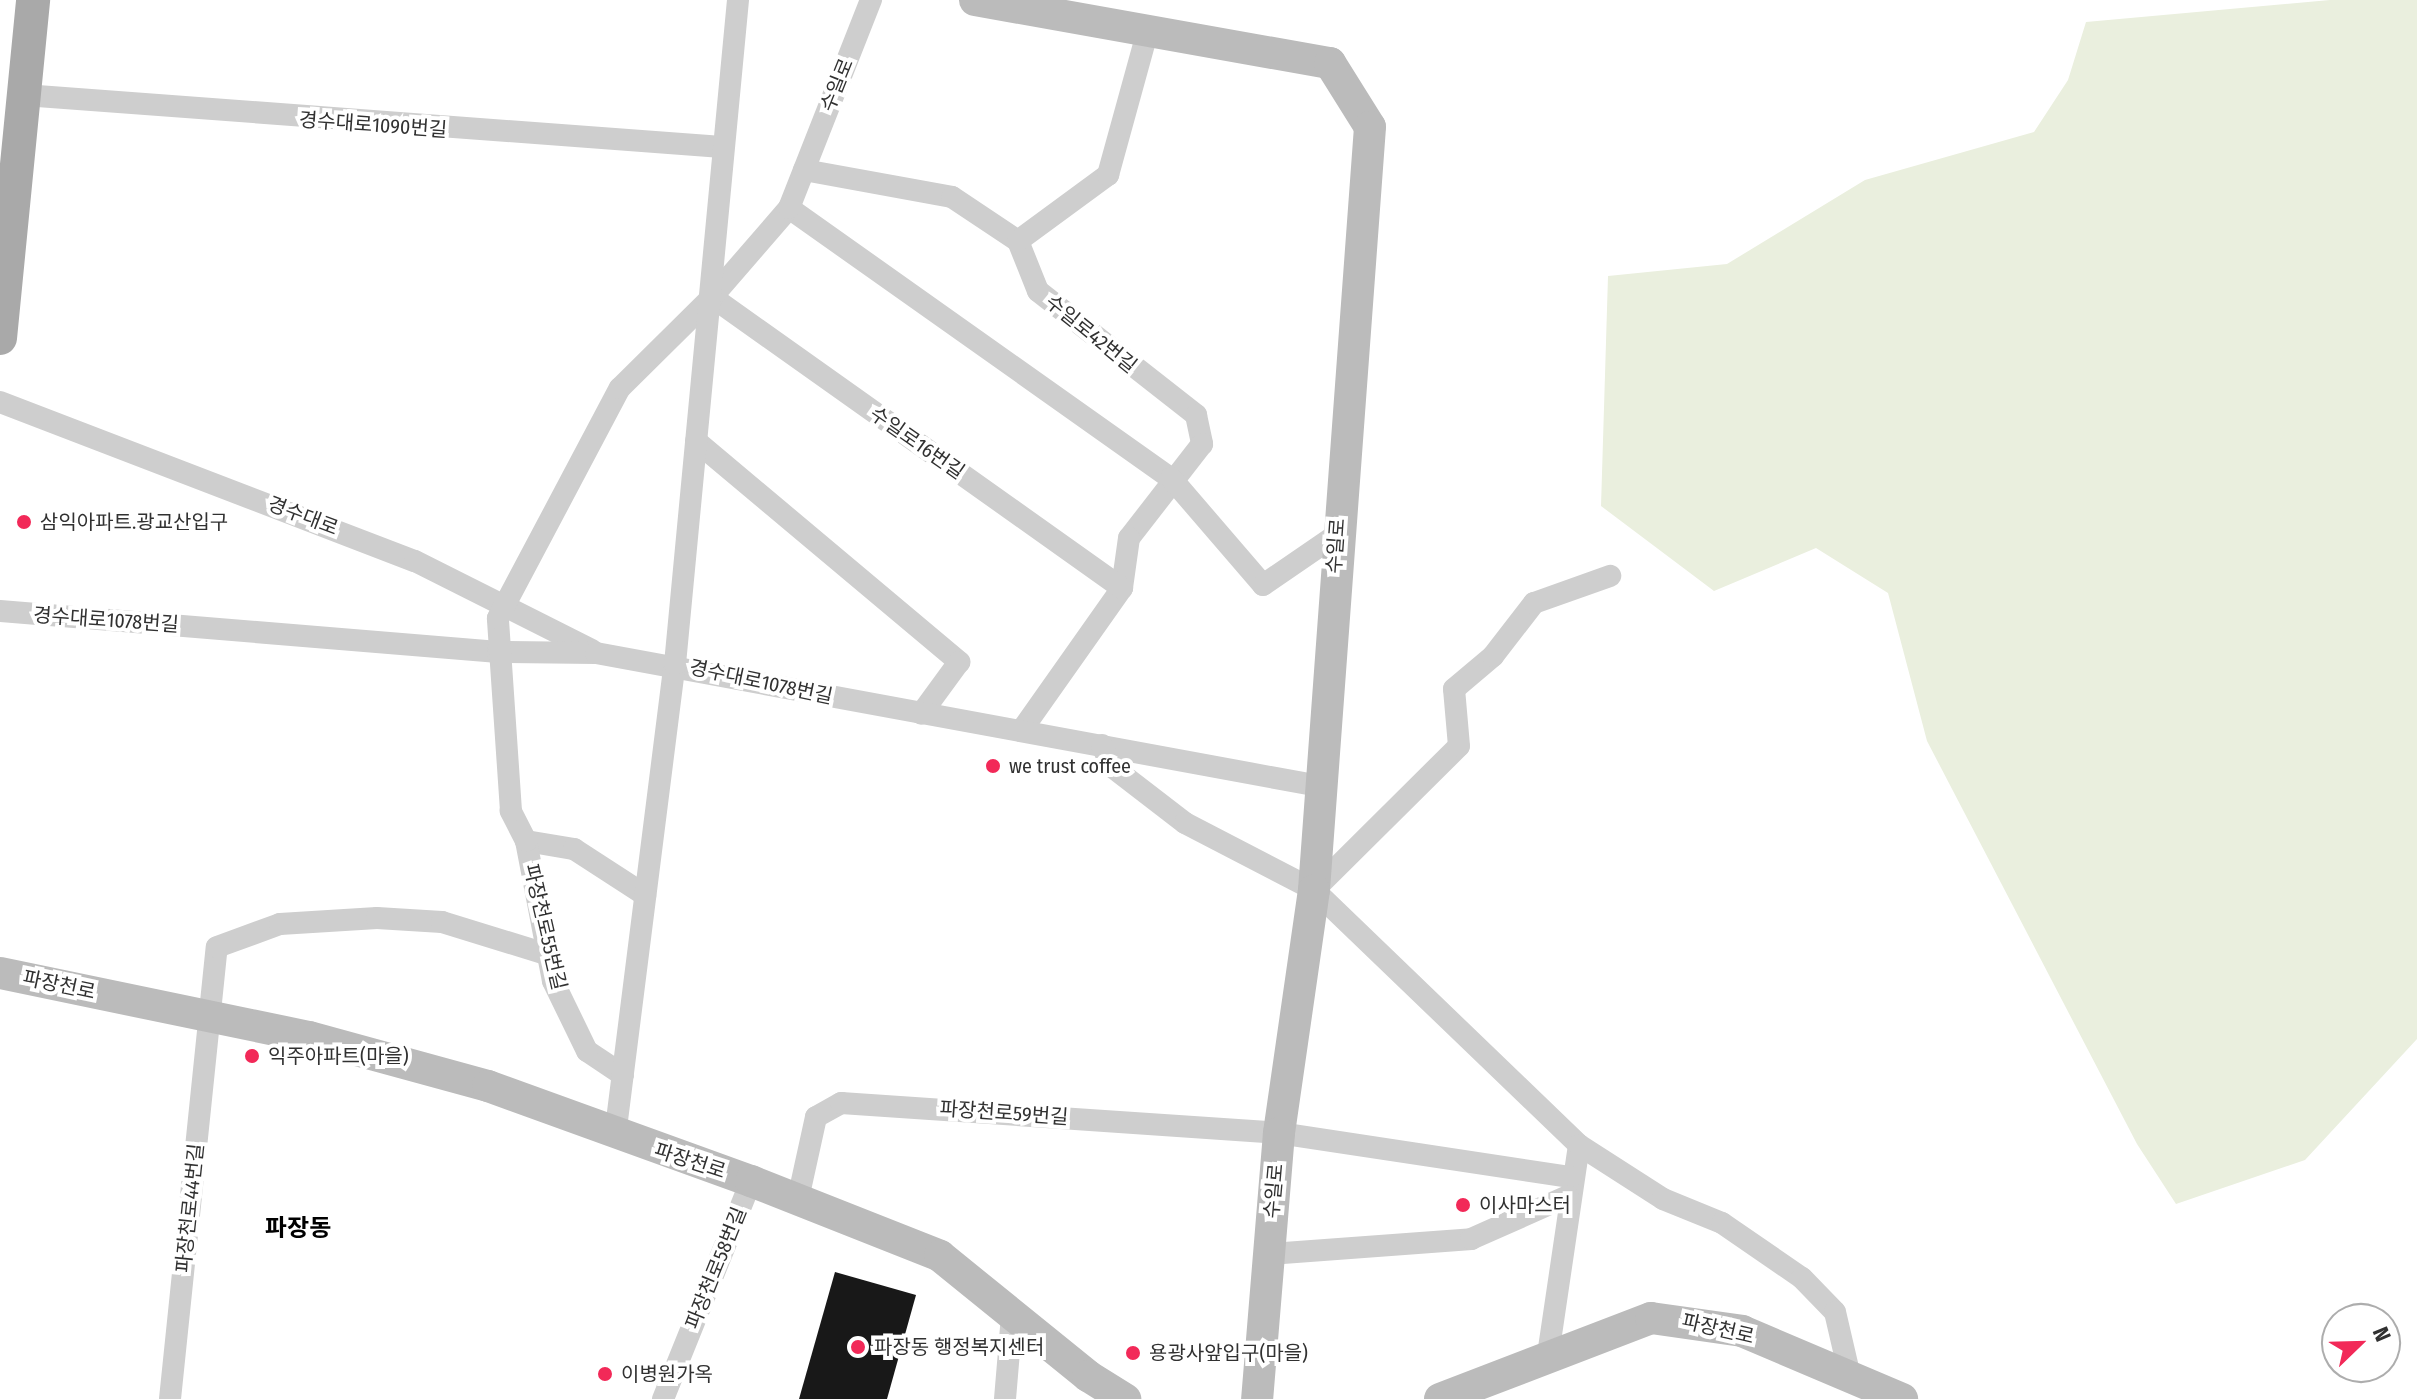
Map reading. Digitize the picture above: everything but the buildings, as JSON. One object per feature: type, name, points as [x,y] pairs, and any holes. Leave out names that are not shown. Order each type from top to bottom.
[{"type":"main road","points":[[0,338],[33,0]]},
{"type":"street","points":[[615,1136],[675,664],[738,0]]},
{"type":"street","name":"수일로","points":[[804,170],[871,0]]},
{"type":"street","name":"수일로","points":[[975,0],[1330,63],[1370,127],[1336,535],[1314,890],[1279,1133],[1257,1399]]},
{"type":"street","points":[[526,841],[511,811],[505,768],[498,618],[620,388],[712,297],[789,208],[804,170],[952,197],[1018,241],[1108,175],[1148,30]]},
{"type":"street","name":"경수대로1090번길","points":[[24,95],[291,120],[722,147]]},
{"type":"street","points":[[789,208],[1171,478],[1263,585],[1336,535]]},
{"type":"street","name":"수일로42번길","points":[[1018,241],[1038,291],[1196,415],[1202,444],[1171,478]]},
{"type":"street","name":"수일로16번길","points":[[712,297],[1122,588]]},
{"type":"street","name":"경수대로","points":[[0,402],[323,524],[505,603],[596,653]]},
{"type":"street","points":[[696,441],[959,662],[921,714]]},
{"type":"street","points":[[1021,731],[1122,588],[1129,538],[1171,478]]},
{"type":"street","points":[[1314,890],[1459,746],[1454,689],[1493,656],[1534,603],[1610,576]]},
{"type":"street","name":"경수대로1078번길","points":[[0,611],[498,652],[596,653],[675,664],[921,714],[1319,786]]},
{"type":"street","points":[[1102,745],[1111,766],[1185,823],[1314,890],[1579,1145],[1663,1199],[1722,1223],[1802,1278],[1835,1312],[1849,1372]]},
{"type":"street","name":"파장천로55번길","points":[[623,1075],[587,1051],[553,981],[526,841],[574,849],[645,895]]},
{"type":"street","points":[[211,1017],[217,947],[280,924],[442,922],[549,955]]},
{"type":"street","name":"파장천로","points":[[0,973],[211,1017],[488,1086],[615,1136],[751,1181],[940,1256],[1012,1315],[1125,1399]]},
{"type":"street","name":"파장천로44번길","points":[[170,1399],[211,1017]]},
{"type":"street","name":"파장천로59번길","points":[[798,1199],[816,1117],[841,1103],[1279,1133],[1570,1186]]},
{"type":"street","points":[[1547,1361],[1570,1186],[1579,1145]]},
{"type":"street","name":"파장천로58번길","points":[[663,1399],[751,1181]]},
{"type":"street","points":[[1269,1254],[1471,1239],[1570,1186]]},
{"type":"street","points":[[1005,1399],[1012,1315]]},
{"type":"street","name":"파장천로","points":[[1440,1399],[1547,1361],[1651,1318],[1742,1331],[1849,1372],[1902,1399]]},
{"type":"green space","points":[[2330,0],[2417,0],[2417,1039],[2305,1160],[2176,1204],[2137,1144],[1927,741],[1888,593],[1816,548],[1714,591],[1601,506],[1608,276],[1727,264],[1865,180],[2034,132],[2068,80],[2086,22]]},
{"type":"place","name":"삼익아파트.광교산입구","points":[[24,522]]},
{"type":"place","name":"we trust coffee","points":[[993,766]]},
{"type":"place","name":"익주아파트(마을)","points":[[252,1056]]},
{"type":"place","name":"이사마스터","points":[[1463,1205]]},
{"type":"place","name":"파장동 행정복지센터","points":[[858,1347]]},
{"type":"place","name":"용광사앞입구(마을)","points":[[1133,1353]]},
{"type":"place","name":"이병원가옥","points":[[605,1374]]},
{"type":"district","name":"파장동","points":[[298,1229]]}]
